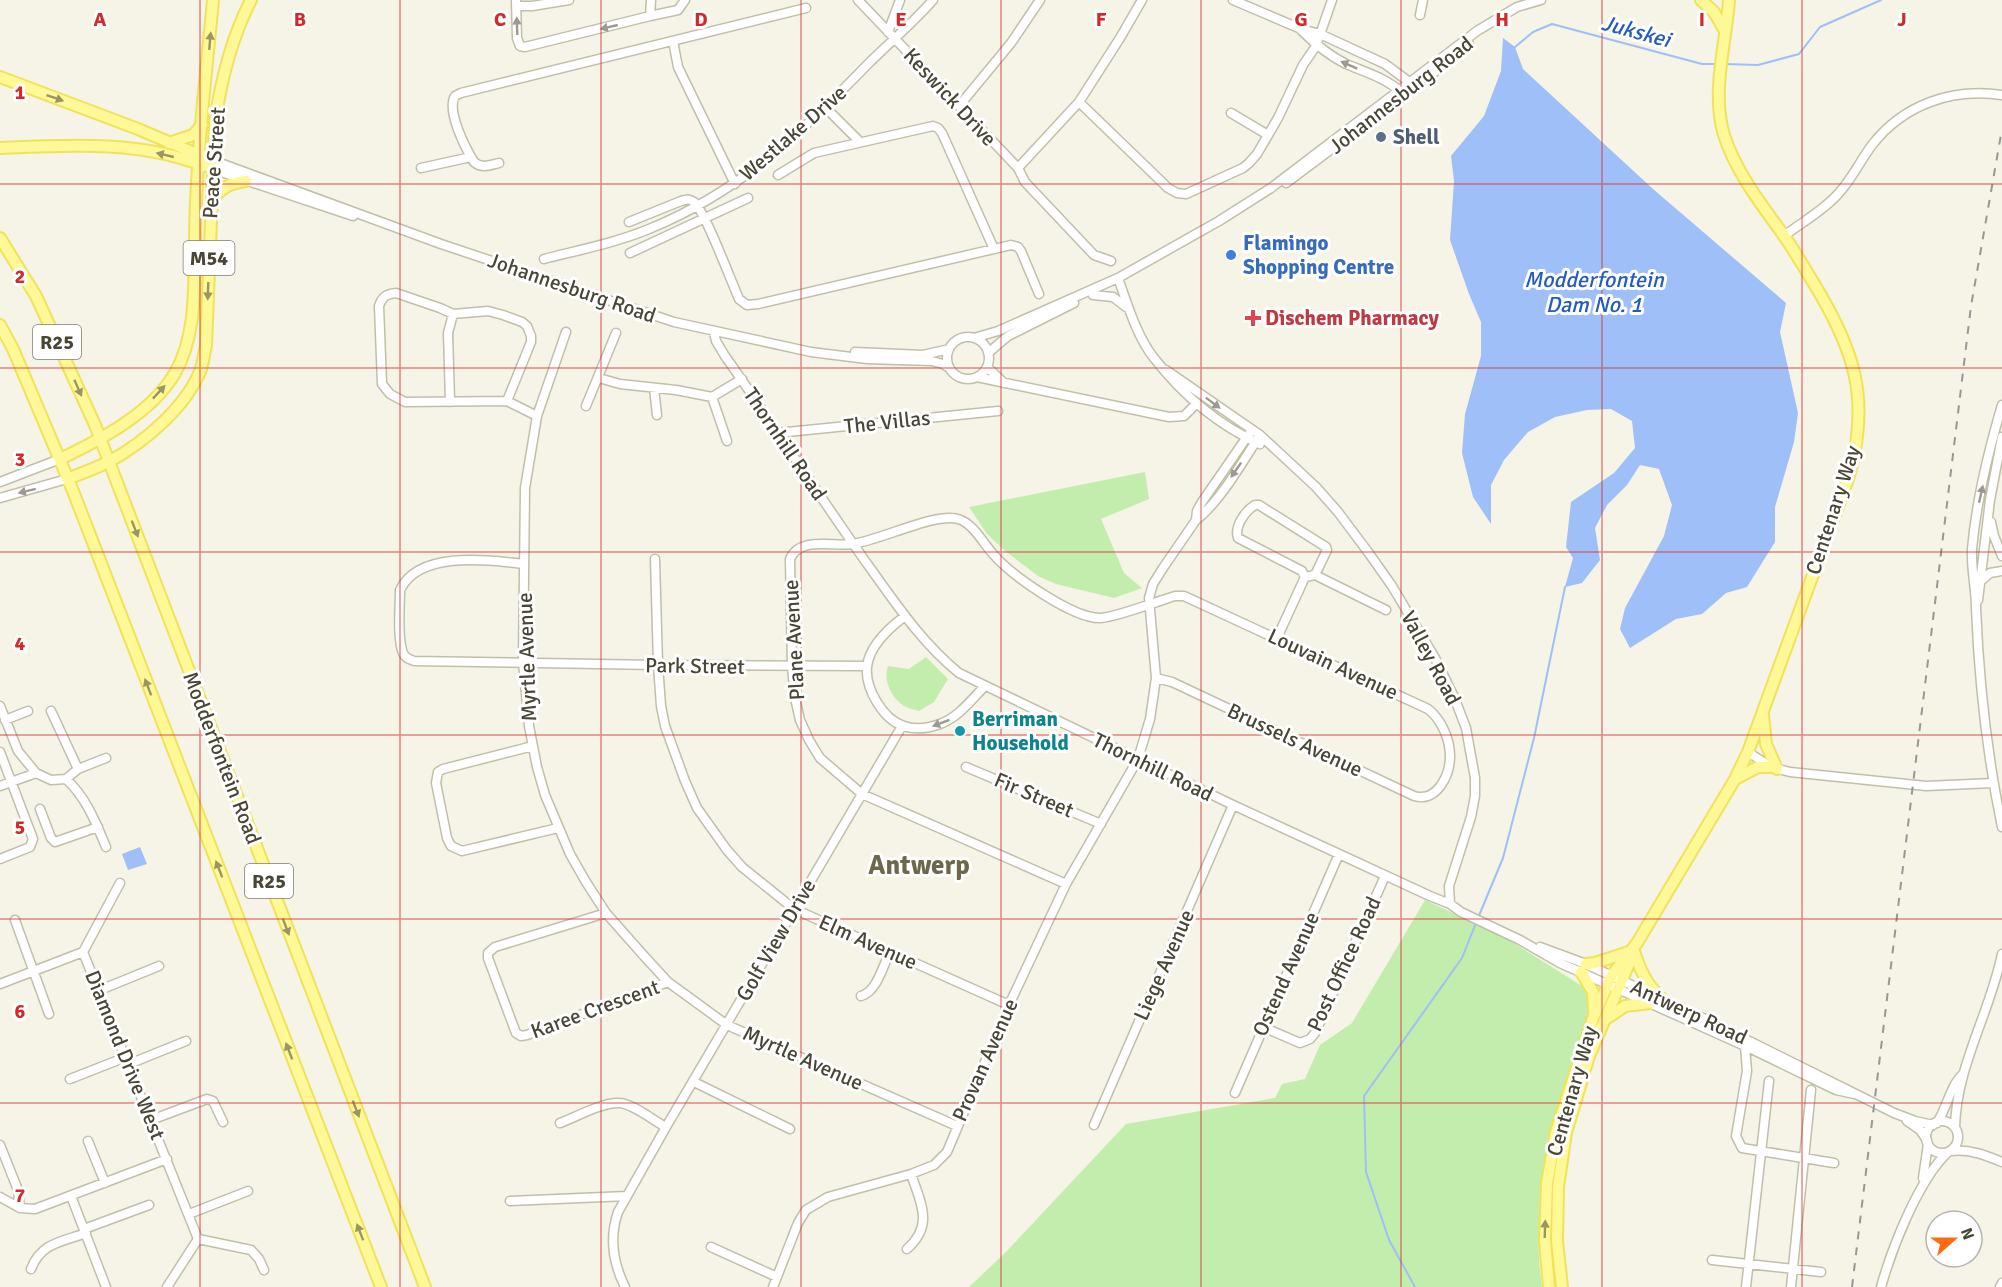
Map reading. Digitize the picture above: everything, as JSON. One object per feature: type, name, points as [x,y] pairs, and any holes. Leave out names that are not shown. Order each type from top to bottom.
[{"type":"main road","name":"Peace Street","points":[[100,440],[158,395],[174,375],[183,357],[190,332],[193,310],[199,159],[213,0]]},
{"type":"main road","name":"Peace Street","points":[[67,479],[109,462],[155,429],[180,404],[201,368],[206,346],[214,122],[232,40],[250,0]]},
{"type":"main road","points":[[1701,0],[1714,12],[1724,37]]},
{"type":"main road","name":"Centenary Way","points":[[1548,1287],[1545,1241],[1547,1183],[1556,1132],[1593,1018],[1610,979],[1634,949],[1735,779],[1748,752],[1854,459],[1859,423],[1858,388],[1848,349],[1830,310],[1730,151],[1722,127],[1719,93],[1728,0]]},
{"type":"main road","points":[[0,77],[138,129],[212,165]]},
{"type":"main road","points":[[168,143],[193,135],[202,124]]},
{"type":"main road","points":[[0,148],[109,146],[199,159]]},
{"type":"main road","points":[[211,203],[223,188],[236,182],[246,181]]},
{"type":"main road","name":"Modderfontein Road","points":[[0,238],[36,296],[109,462],[425,1287]]},
{"type":"main road","name":"Modderfontein Road","points":[[0,325],[13,349],[60,459],[381,1287]]},
{"type":"main road","name":"M54","points":[[60,459],[100,440]]},
{"type":"main road","points":[[1735,779],[1758,767],[1774,768],[1766,744],[1763,712]]},
{"type":"main road","points":[[1593,1018],[1594,999],[1584,968],[1634,949],[1644,977],[1661,998]]},
{"type":"main road","name":"Centenary Way","points":[[1562,1287],[1557,1241],[1558,1187],[1565,1144],[1589,1056],[1621,985],[1634,949]]},
{"type":"main road","points":[[1605,1020],[1625,1006],[1650,1003]]},
{"type":"street","points":[[569,0],[532,6],[516,3],[517,38],[520,46],[525,47],[678,10],[685,0]]},
{"type":"street","points":[[650,15],[651,0]]},
{"type":"street","name":"Keswick Drive","points":[[858,0],[1018,168],[1025,182],[1094,255],[1111,261]]},
{"type":"street","name":"Westlake Drive","points":[[544,259],[631,236],[697,206],[735,184],[774,155],[826,108],[891,35],[900,0]]},
{"type":"street","points":[[891,35],[933,0]]},
{"type":"street","points":[[959,106],[1011,43],[1040,0]]},
{"type":"street","points":[[1018,168],[1079,102],[1142,0]]},
{"type":"street","points":[[1079,102],[1168,188],[1177,193],[1186,194],[1243,168],[1257,154],[1287,100],[1303,65],[1316,46],[1332,0]]},
{"type":"street","points":[[1420,15],[1423,0]]},
{"type":"street","name":"Johannesburg Road","points":[[1020,325],[1093,295],[1119,281],[1271,188],[1401,92],[1459,53],[1486,26],[1517,7],[1541,0]]},
{"type":"street","points":[[1237,1],[1373,58],[1385,64],[1412,85]]},
{"type":"street","points":[[499,163],[479,166],[471,157],[454,119],[452,106],[455,96],[806,8]]},
{"type":"street","points":[[1300,29],[1316,46],[1345,63],[1368,72],[1401,92]]},
{"type":"street","points":[[673,41],[678,67],[735,184]]},
{"type":"street","points":[[1368,72],[1373,58]]},
{"type":"street","points":[[1784,236],[1829,204],[1880,135],[1909,112],[1946,96],[1964,93],[2002,95]]},
{"type":"street","points":[[826,108],[860,142]]},
{"type":"street","points":[[1231,113],[1268,135]]},
{"type":"street","points":[[778,175],[814,153],[927,126],[938,128],[994,249]]},
{"type":"street","points":[[422,168],[471,157]]},
{"type":"street","name":"Johannesburg Road","points":[[212,165],[246,181],[350,216],[374,220]]},
{"type":"street","name":"Johannesburg Road","points":[[212,165],[644,313],[714,332],[835,356],[938,362],[949,368]]},
{"type":"street","points":[[630,253],[748,198]]},
{"type":"street","points":[[629,222],[689,199],[697,206],[704,220],[739,299],[747,305],[769,302],[1011,245],[1018,247],[1039,294]]},
{"type":"street","name":"Johannesburg Road","points":[[1020,325],[1119,281]]},
{"type":"street","points":[[1119,281],[1134,320],[1153,357],[1166,370],[1249,434]]},
{"type":"street","points":[[507,401],[531,342],[527,326],[495,312],[453,314],[396,293],[384,296],[379,306],[381,384],[396,399],[405,402],[507,401],[537,416]]},
{"type":"street","points":[[1093,295],[1120,300],[1134,320]]},
{"type":"street","points":[[450,402],[448,333],[453,314]]},
{"type":"street","points":[[1020,325],[974,339],[960,339],[949,349],[947,362],[949,368],[958,377],[964,379],[977,377],[1169,417],[1184,416],[1196,404]]},
{"type":"street","points":[[988,353],[1020,325]]},
{"type":"street","name":"Myrtle Avenue","points":[[566,332],[537,416],[525,488],[523,662],[526,705],[532,746],[558,828],[586,882],[606,913],[668,982],[727,1025],[957,1126]]},
{"type":"street","name":"Thornhill Road","points":[[714,332],[716,341],[777,433],[904,616],[930,647],[959,673],[1233,805],[1385,876],[1450,903],[1454,908],[1490,926]]},
{"type":"street","points":[[586,406],[616,333]]},
{"type":"street","points":[[974,339],[980,342],[988,353],[987,367],[977,377]]},
{"type":"street","name":"Johannesburg Road","points":[[773,343],[890,354],[923,355],[949,349]]},
{"type":"street","points":[[987,367],[1005,384]]},
{"type":"street","points":[[1166,370],[1172,380],[1196,404],[1249,434]]},
{"type":"street","points":[[599,378],[620,384],[712,396],[742,379]]},
{"type":"street","points":[[654,388],[657,416]]},
{"type":"street","points":[[712,396],[727,441]]},
{"type":"street","points":[[2002,405],[1979,500],[1972,552],[1972,580],[1976,606],[1983,712],[2002,827]]},
{"type":"street","name":"The Villas","points":[[777,433],[998,411]]},
{"type":"street","points":[[1196,520],[1197,511],[1202,502],[1249,434]]},
{"type":"street","name":"Valley Road","points":[[1249,434],[1277,452],[1316,487],[1338,512],[1392,586],[1435,658],[1462,717],[1472,750],[1475,796],[1449,886],[1450,903]]},
{"type":"street","points":[[1976,606],[1990,500],[2002,437]]},
{"type":"street","points":[[1148,604],[1153,584],[1196,520],[1217,498],[1258,439]]},
{"type":"street","points":[[0,482],[60,459]]},
{"type":"street","points":[[0,498],[67,479]]},
{"type":"street","points":[[1972,552],[2002,556],[1992,528],[1990,500]]},
{"type":"street","points":[[1277,638],[1305,578],[1302,571],[1238,538],[1237,530],[1251,507],[1259,505],[1326,546],[1327,550],[1315,575]]},
{"type":"street","name":"Louvain Avenue","points":[[853,544],[938,519],[955,518],[966,522],[1011,573],[1033,588],[1091,617],[1100,618],[1175,596],[1184,596],[1435,714],[1444,730],[1450,754],[1444,779],[1434,794]]},
{"type":"street","name":"Plane Avenue","points":[[853,544],[808,545],[799,548],[790,559],[792,667],[795,698],[800,720],[820,758],[862,794],[1066,884]]},
{"type":"street","name":"Elm Avenue","points":[[655,559],[658,665],[665,726],[697,808],[727,850],[742,867],[794,909],[1009,1005]]},
{"type":"street","name":"Park Street","points":[[524,564],[481,560],[441,562],[409,578],[400,590],[403,654],[414,661],[792,667],[867,666]]},
{"type":"street","points":[[1981,581],[1990,573],[2002,571]]},
{"type":"street","points":[[1305,578],[1315,575],[1386,610]]},
{"type":"street","name":"Provan Avenue","points":[[773,1287],[798,1223],[806,1210],[828,1197],[911,1174],[934,1165],[947,1152],[1009,1005],[1066,884],[1138,759],[1150,719],[1156,678],[1148,604]]},
{"type":"street","points":[[904,616],[883,635],[867,666],[869,681],[880,707],[902,726],[928,728],[962,711],[985,686]]},
{"type":"street","name":"Brussels Avenue","points":[[1156,678],[1172,682],[1414,796],[1420,798],[1434,794]]},
{"type":"street","points":[[0,706],[18,751],[36,773],[51,780],[66,779],[78,769],[106,758]]},
{"type":"street","points":[[5,720],[28,711]]},
{"type":"street","points":[[51,711],[78,769]]},
{"type":"street","name":"Golf View Drive","points":[[625,1287],[615,1267],[613,1238],[616,1219],[627,1196],[902,726]]},
{"type":"street","points":[[532,746],[438,772],[436,783],[447,838],[451,846],[462,851],[558,828]]},
{"type":"street","points":[[0,752],[33,839],[30,847],[0,859]]},
{"type":"street","points":[[1748,752],[1774,768],[1790,772],[1926,786],[1993,783]]},
{"type":"street","name":"Fir Street","points":[[966,767],[1101,824]]},
{"type":"street","points":[[0,786],[36,773]]},
{"type":"street","points":[[66,779],[77,790],[90,811],[106,847]]},
{"type":"street","name":"Liege Avenue","points":[[1094,1125],[1233,805]]},
{"type":"street","points":[[40,809],[51,838],[55,842],[98,827]]},
{"type":"street","name":"Ostend Avenue","points":[[1235,1093],[1339,854]]},
{"type":"street","name":"Post Office Road","points":[[1263,1027],[1300,1042],[1310,1039],[1315,1033],[1385,876]]},
{"type":"street","points":[[0,984],[83,952],[120,883]]},
{"type":"street","name":"Karee Crescent","points":[[606,913],[495,946],[488,952],[488,958],[516,1033],[521,1036],[527,1035],[668,982]]},
{"type":"street","points":[[15,920],[49,1014]]},
{"type":"street","name":"Antwerp Road","points":[[1490,926],[1610,979],[1650,1003],[1836,1090],[1854,1094]]},
{"type":"street","name":"Diamond Drive West","points":[[83,952],[198,1239]]},
{"type":"street","points":[[861,996],[866,995],[873,988],[890,952]]},
{"type":"street","points":[[1920,1190],[1936,1165],[1957,1145],[1956,1113],[1963,1074],[1993,988],[2002,954]]},
{"type":"street","points":[[100,990],[159,966]]},
{"type":"street","name":"Antwerp Road","points":[[1621,985],[1661,998],[1894,1113],[1915,1121],[1935,1124]]},
{"type":"street","points":[[70,1079],[186,1041]]},
{"type":"street","points":[[1745,1046],[1747,1071],[1736,1136],[1742,1148],[1834,1163]]},
{"type":"street","points":[[1747,1071],[1762,1054]]},
{"type":"street","points":[[1881,1287],[1888,1261],[1920,1190],[1926,1171],[1928,1131],[1947,1105],[1958,1079],[1963,1074]]},
{"type":"street","points":[[1746,1287],[1769,1081]]},
{"type":"street","points":[[694,1082],[790,1129]]},
{"type":"street","points":[[1791,1287],[1812,1090]]},
{"type":"street","points":[[152,1120],[207,1099],[213,1101],[223,1122]]},
{"type":"street","points":[[560,1123],[620,1102],[666,1128]]},
{"type":"street","name":"Antwerp Road","points":[[1894,1113],[1916,1127],[1928,1142]]},
{"type":"street","points":[[1935,1124],[1949,1123],[1965,1143],[1977,1153]]},
{"type":"street","points":[[88,1141],[105,1183]]},
{"type":"street","points":[[1928,1142],[1934,1151],[1962,1150],[2002,1162]]},
{"type":"street","points":[[0,1145],[18,1190],[20,1208]]},
{"type":"street","points":[[1992,1158],[2002,1156]]},
{"type":"street","points":[[0,1197],[20,1208],[35,1209],[166,1159]]},
{"type":"street","points":[[907,1249],[919,1236],[924,1222],[911,1174]]},
{"type":"street","points":[[189,1214],[248,1191]]},
{"type":"street","points":[[71,1196],[106,1287]]},
{"type":"street","points":[[510,1201],[627,1196]]},
{"type":"street","points":[[31,1269],[35,1258],[44,1249],[149,1205]]},
{"type":"street","points":[[167,1287],[198,1239],[250,1250],[255,1254],[264,1270]]},
{"type":"street","points":[[711,1247],[777,1277]]},
{"type":"street","points":[[1712,1260],[1821,1272]]},
{"type":"green space","points":[[1145,472],[1149,499],[1101,519],[1124,573],[1142,588],[1114,598],[1056,584],[1038,576],[987,534],[969,507]]},
{"type":"green space","points":[[926,657],[948,679],[934,702],[919,711],[904,706],[895,698],[887,683],[887,671],[888,666],[909,669]]},
{"type":"green space","points":[[1425,900],[1504,937],[1582,986],[1588,995],[1590,1009],[1548,1146],[1545,1163],[1539,1234],[1542,1287],[969,1287],[1005,1253],[1126,1124],[1275,1098],[1282,1084],[1305,1079],[1320,1045],[1352,1023]]},
{"type":"water","name":"Modderfontein Dam No. 1","points":[[1503,38],[1515,47],[1523,69],[1653,189],[1786,303],[1780,332],[1798,413],[1794,442],[1775,507],[1775,542],[1747,587],[1726,593],[1702,614],[1676,619],[1630,648],[1620,629],[1625,608],[1664,536],[1672,505],[1659,469],[1640,465],[1627,485],[1607,505],[1595,528],[1600,560],[1582,583],[1565,587],[1573,558],[1566,547],[1571,502],[1614,473],[1635,448],[1632,421],[1611,409],[1587,410],[1555,417],[1528,432],[1504,460],[1491,485],[1491,524],[1473,497],[1462,453],[1465,414],[1481,356],[1481,322],[1450,240],[1454,181],[1451,156],[1484,116],[1501,71]]},
{"type":"water","points":[[140,847],[147,864],[128,870],[122,854]]},
{"type":"waterway","name":"Jukskei","points":[[1724,64],[1758,65],[1799,54],[1820,27],[1881,0]]},
{"type":"waterway","name":"Jukskei","points":[[1515,47],[1533,32],[1552,24],[1702,64],[1718,64]]},
{"type":"waterway","points":[[1478,918],[1503,858],[1534,738],[1565,587]]},
{"type":"waterway","points":[[1415,1287],[1389,1240],[1366,1172],[1364,1096],[1462,958],[1476,923]]},
{"type":"railway","points":[[1852,1287],[1971,306],[2002,129]]},
{"type":"place","name":"Shell","points":[[1381,137]]},
{"type":"place","name":"Flamingo Shopping Centre","points":[[1231,255]]},
{"type":"place","name":"Dischem Pharmacy","points":[[1253,318]]},
{"type":"place","name":"Berriman Household","points":[[960,731]]},
{"type":"district","name":"Antwerp","points":[[919,865]]}]
